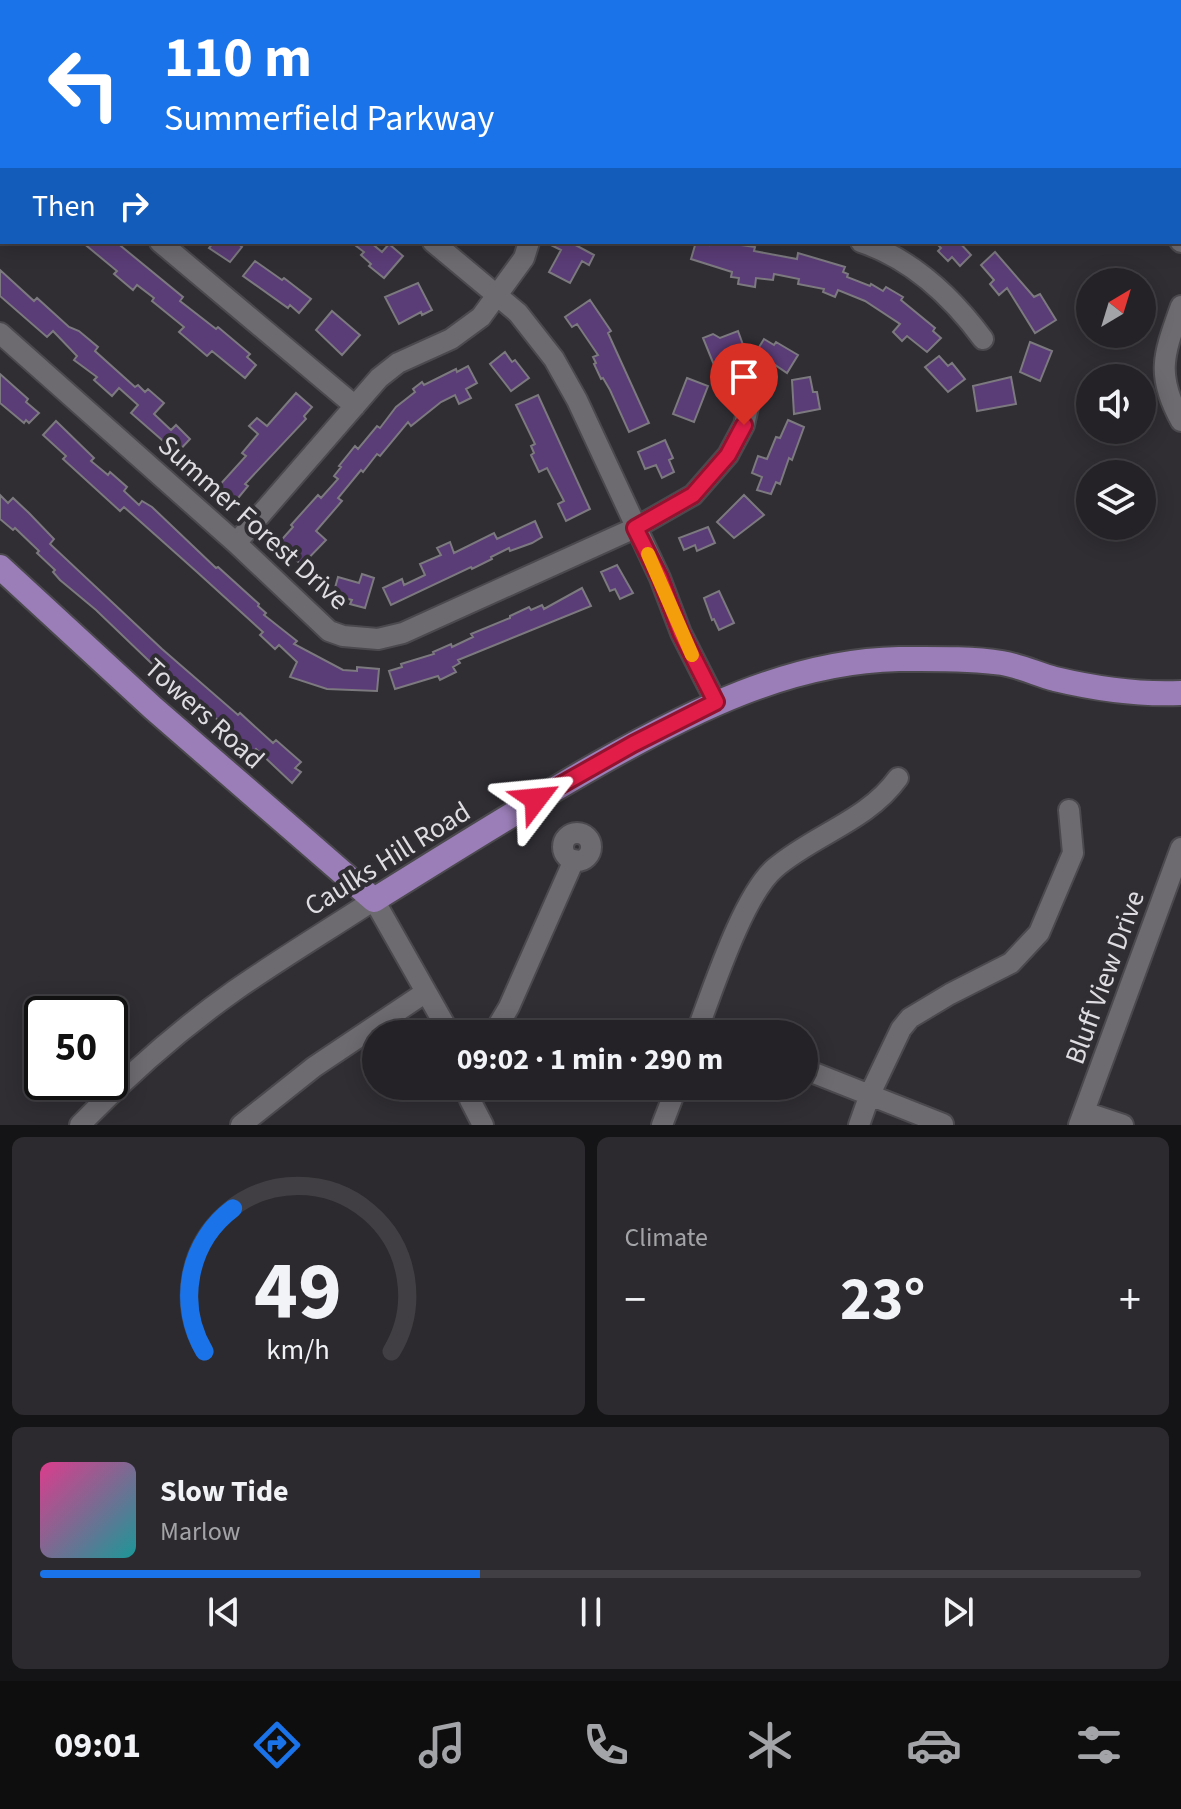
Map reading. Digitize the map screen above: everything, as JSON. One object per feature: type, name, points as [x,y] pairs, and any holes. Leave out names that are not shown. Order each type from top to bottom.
[{"type":"main road","name":"Towers Road","points":[[0,567],[153,708],[374,900]]},
{"type":"main road","name":"Caulks Hill Road","points":[[374,900],[536,799],[633,744],[716,702],[772,682],[832,667],[896,659],[1003,663],[1053,678],[1124,693],[1181,693]]},
{"type":"street","points":[[162,244],[355,406]]},
{"type":"street","points":[[436,244],[497,293],[531,328],[554,359],[577,400],[660,578],[681,633],[716,702]]},
{"type":"street","points":[[236,543],[379,378],[398,363],[451,339],[481,317],[524,258],[528,244]]},
{"type":"street","points":[[865,244],[893,257],[940,289],[983,339]]},
{"type":"street","points":[[1181,306],[1164,370],[1168,397],[1181,421]]},
{"type":"street","name":"Summer Forest Drive","points":[[0,333],[236,543],[329,631],[343,636],[378,639],[403,633],[635,528],[693,495],[728,455],[744,425],[750,398]]},
{"type":"street","points":[[708,1020],[743,916],[763,879],[798,850],[877,803],[898,778]]},
{"type":"street","points":[[859,1125],[870,1094],[901,1029],[910,1018],[1011,963],[1039,933],[1073,853],[1069,810]]},
{"type":"street","name":"Bluff View Drive","points":[[1087,1119],[1181,848]]},
{"type":"street","points":[[501,1020],[574,860]]},
{"type":"street","name":"Bluff View Drive","points":[[1087,1119],[1181,889]]},
{"type":"street","points":[[374,900],[442,1020]]},
{"type":"street","name":"Caulks Hill Road","points":[[80,1125],[139,1069],[233,992],[374,900]]},
{"type":"street","points":[[241,1125],[314,1067],[426,992]]},
{"type":"street","points":[[818,1074],[943,1124]]},
{"type":"street","points":[[470,1100],[483,1125]]},
{"type":"street","points":[[662,1125],[672,1100]]},
{"type":"street","points":[[1087,1119],[1123,1125]]},
{"type":"building","points":[[84,244],[118,244],[183,297],[180,301],[250,354],[247,357],[256,365],[245,378],[212,351],[207,356],[179,332],[184,327],[152,301],[154,298],[137,285],[133,290],[114,274],[117,271]]},
{"type":"building","points":[[212,244],[238,244],[242,247],[230,262],[209,248]]},
{"type":"building","points":[[354,244],[372,244],[382,252],[389,244],[403,256],[384,278],[369,266],[371,264],[361,255],[364,252]]},
{"type":"building","points":[[549,244],[574,244],[594,255],[589,265],[582,261],[570,283],[549,272],[561,250]]},
{"type":"building","points":[[695,244],[734,244],[797,259],[798,253],[845,267],[843,272],[848,274],[847,277],[883,291],[886,287],[903,297],[901,300],[935,328],[933,331],[941,338],[927,352],[907,336],[902,341],[893,332],[900,324],[865,301],[838,290],[835,297],[823,292],[824,289],[798,284],[799,279],[774,274],[773,280],[756,278],[755,287],[738,284],[739,278],[731,277],[732,272],[691,259]]},
{"type":"building","points":[[937,244],[961,244],[971,255],[960,266],[952,257],[948,261],[938,251],[941,248]]},
{"type":"building","points":[[995,252],[1034,297],[1040,294],[1056,320],[1035,333],[1007,288],[999,295],[990,284],[994,280],[981,265]]},
{"type":"building","points":[[255,261],[311,299],[299,313],[243,276]]},
{"type":"building","points":[[0,270],[34,301],[37,298],[69,327],[98,347],[95,351],[135,387],[138,385],[145,392],[148,389],[164,403],[154,414],[171,430],[176,425],[190,439],[177,453],[131,413],[138,405],[119,388],[112,396],[94,380],[97,377],[74,360],[77,356],[53,331],[47,337],[0,296]]},
{"type":"building","points":[[418,283],[432,310],[422,315],[421,312],[399,324],[385,297]]},
{"type":"building","points":[[590,300],[611,331],[608,333],[649,423],[629,432],[594,364],[593,357],[598,355],[577,324],[572,327],[565,317]]},
{"type":"building","points":[[332,311],[360,335],[342,355],[316,330]]},
{"type":"building","points":[[738,331],[746,353],[714,365],[703,338],[713,334],[720,338]]},
{"type":"building","points":[[764,339],[798,355],[787,373],[756,352]]},
{"type":"building","points":[[1030,342],[1052,351],[1040,381],[1020,372]]},
{"type":"building","points":[[505,352],[529,378],[511,391],[490,364]]},
{"type":"building","points":[[939,356],[948,366],[952,363],[965,379],[948,392],[925,367]]},
{"type":"building","points":[[468,366],[477,383],[466,389],[471,398],[459,404],[455,395],[411,426],[408,422],[380,456],[377,454],[363,472],[361,470],[338,498],[342,501],[316,531],[326,540],[302,565],[277,545],[318,495],[321,498],[338,479],[334,476],[339,466],[355,446],[358,449],[377,426],[380,428],[396,407],[415,392],[413,389],[422,382],[424,385]]},
{"type":"building","points":[[0,374],[39,413],[29,423],[26,420],[24,423],[0,403]]},
{"type":"building","points":[[810,377],[820,409],[794,414],[792,380]]},
{"type":"building","points":[[1011,377],[1016,404],[977,411],[973,386]]},
{"type":"building","points":[[687,378],[708,386],[694,422],[673,414]]},
{"type":"building","points":[[296,393],[312,407],[304,416],[306,419],[245,484],[248,486],[234,503],[217,488],[246,456],[242,453],[258,434],[249,426],[257,418],[267,426]]},
{"type":"building","points":[[538,395],[590,509],[566,521],[558,504],[564,501],[547,468],[539,472],[531,455],[534,453],[531,446],[535,444],[516,405]]},
{"type":"building","points":[[788,420],[804,427],[792,460],[789,458],[780,484],[776,482],[771,494],[757,490],[762,477],[752,473],[758,456],[767,459],[776,437],[780,438]]},
{"type":"building","points":[[56,421],[94,458],[91,461],[127,487],[124,491],[139,505],[142,501],[152,507],[259,604],[266,613],[264,615],[297,641],[294,644],[343,670],[357,671],[357,667],[379,669],[377,691],[327,689],[290,677],[297,662],[279,645],[275,649],[260,635],[263,632],[197,572],[124,507],[120,511],[63,459],[66,456],[43,435]]},
{"type":"building","points":[[665,440],[673,458],[669,460],[674,472],[662,478],[656,465],[645,469],[638,452]]},
{"type":"building","points":[[0,495],[8,503],[13,498],[29,513],[54,539],[50,544],[162,649],[238,715],[240,713],[273,743],[276,740],[301,762],[295,768],[301,772],[292,783],[256,749],[253,752],[244,746],[218,720],[173,684],[60,580],[53,572],[55,570],[37,553],[39,551],[15,528],[13,530],[0,519]]},
{"type":"building","points":[[744,495],[764,515],[734,538],[717,522]]},
{"type":"building","points":[[535,521],[542,537],[532,543],[510,551],[509,548],[472,569],[391,605],[383,588],[402,579],[404,585],[425,575],[420,564],[441,555],[437,548],[450,542],[454,553],[494,533],[497,539]]},
{"type":"building","points":[[708,527],[715,543],[697,551],[695,545],[684,550],[679,538]]},
{"type":"building","points":[[617,565],[633,593],[620,599],[615,589],[610,591],[601,572]]},
{"type":"building","points":[[362,574],[374,578],[365,608],[350,604],[352,600],[333,595],[338,577],[359,583]]},
{"type":"building","points":[[582,588],[591,606],[458,660],[460,663],[453,667],[456,672],[440,680],[438,676],[395,689],[389,671],[402,667],[401,664],[434,654],[451,644],[452,647],[473,637],[471,634],[529,607],[531,610],[542,605],[544,609]]},
{"type":"building","points":[[719,591],[734,623],[719,630],[704,598]]},
{"type":"slow traffic","points":[[648,554],[692,655]]},
{"type":"route","points":[[536,799],[633,744],[716,702],[681,633],[660,578],[635,528],[693,495],[728,455],[744,425]]}]
